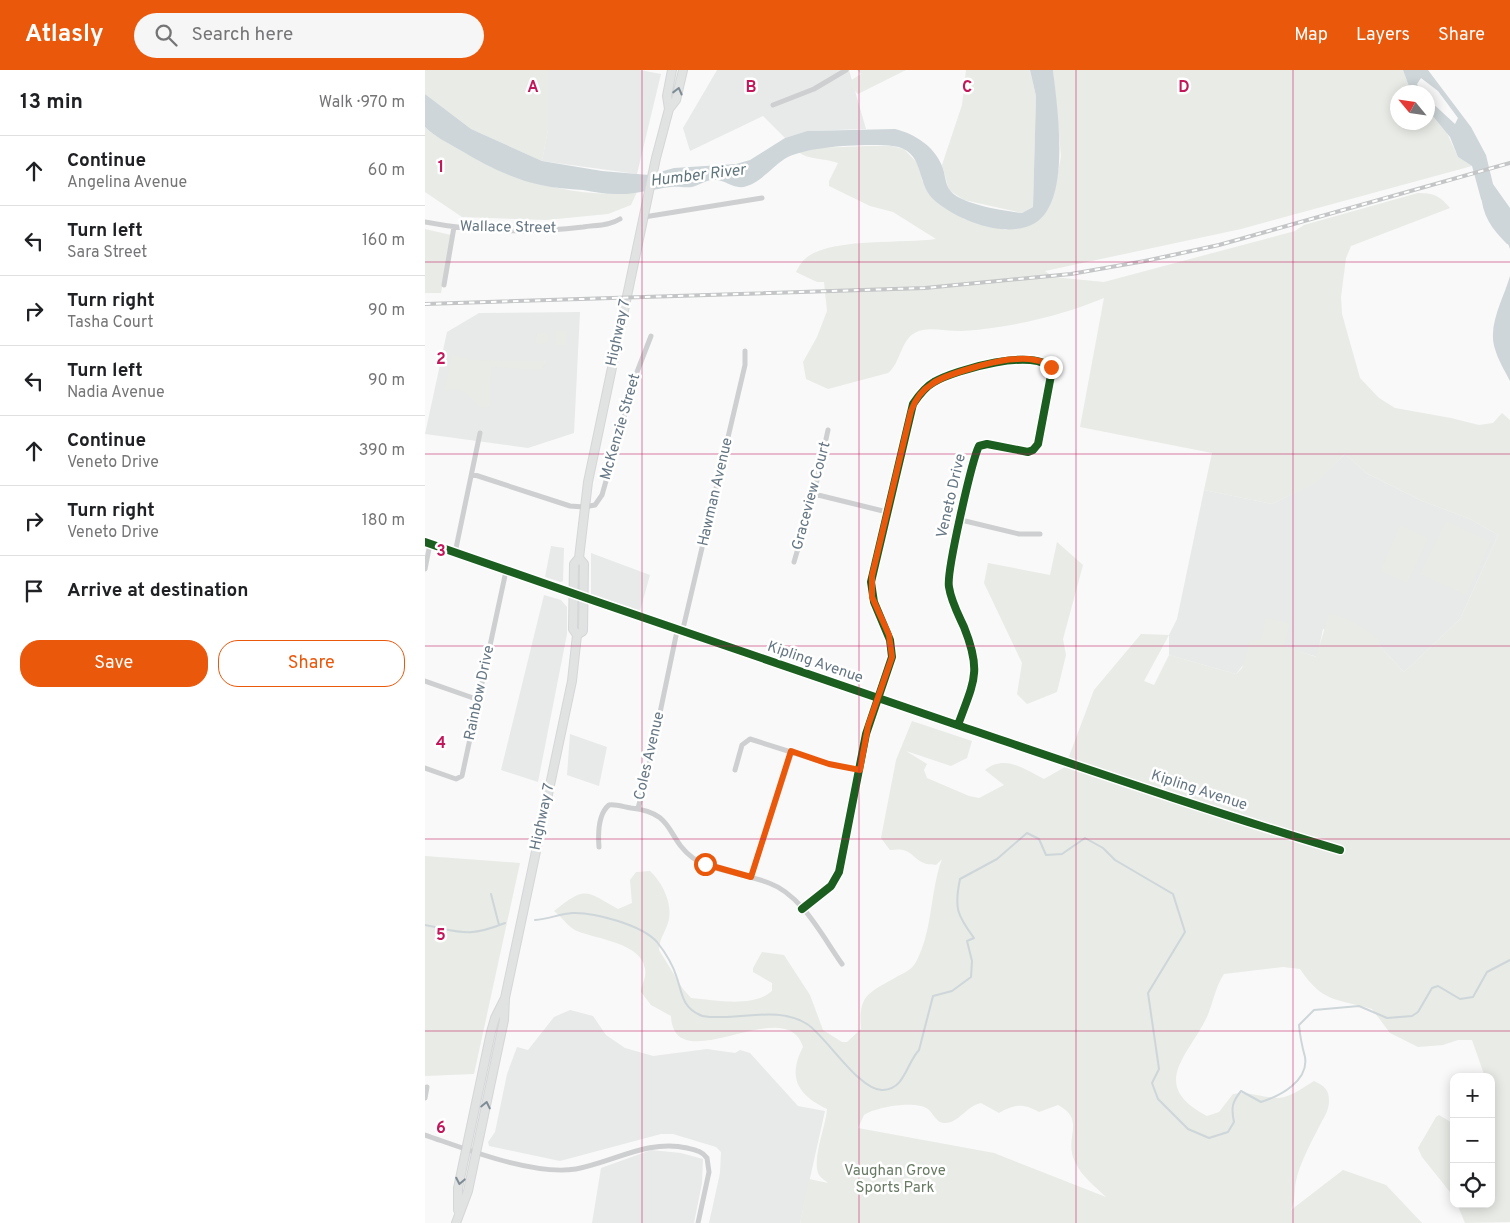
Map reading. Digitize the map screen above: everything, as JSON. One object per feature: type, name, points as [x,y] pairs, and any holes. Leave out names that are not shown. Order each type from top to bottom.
[{"type":"main road","name":"Highway 7","points":[[669,109],[667,96],[673,70]]},
{"type":"main road","name":"Highway 7","points":[[456,1223],[468,1191],[504,1020],[505,998],[529,880],[572,681],[577,634],[573,629],[574,564],[579,558],[584,507],[656,158],[669,109],[675,100],[683,70]]},
{"type":"main road","name":"Highway 7","points":[[577,634],[583,631],[584,599],[584,564],[579,558]]},
{"type":"main road","name":"Highway 7","points":[[458,1214],[458,1188],[495,1018],[505,998]]},
{"type":"main road","points":[[489,1046],[496,1058]]},
{"type":"street","points":[[773,106],[814,89],[846,70]]},
{"type":"street","points":[[644,217],[762,198]]},
{"type":"street","name":"Wallace Street","points":[[425,222],[454,227],[543,232],[608,224],[620,219]]},
{"type":"street","points":[[444,285],[454,227]]},
{"type":"street","name":"McKenzie Street","points":[[584,507],[595,505],[602,495],[637,372],[651,336]]},
{"type":"street","name":"Hawman Avenue","points":[[680,632],[745,365],[745,351]]},
{"type":"street","name":"Veneto Drive","points":[[802,909],[825,892],[839,872],[866,734],[891,662],[892,651],[889,635],[876,608],[871,587],[911,411],[917,398],[927,387],[946,377],[1012,359],[1030,359],[1049,365],[1053,374],[1036,447],[1028,452],[987,444],[979,446],[949,569],[948,584],[951,598],[972,647],[976,668],[959,725]]},
{"type":"street","name":"Graceview Court","points":[[794,562],[815,494],[828,430]]},
{"type":"street","points":[[455,553],[480,432]]},
{"type":"street","points":[[472,474],[569,506],[584,507]]},
{"type":"street","points":[[815,494],[887,512]]},
{"type":"street","points":[[961,520],[1019,534],[1041,534]]},
{"type":"street","points":[[425,569],[428,543]]},
{"type":"street","name":"Kipling Avenue","points":[[428,543],[584,599],[959,725],[1041,755],[1270,830],[1340,850]]},
{"type":"street","name":"Rainbow Drive","points":[[425,768],[456,780],[462,776],[506,571]]},
{"type":"street","name":"Coles Avenue","points":[[599,847],[598,835],[606,808],[612,804],[638,808],[680,632]]},
{"type":"street","points":[[425,681],[479,700]]},
{"type":"street","points":[[735,770],[743,745],[750,739],[829,764],[860,770]]},
{"type":"street","points":[[751,877],[791,751]]},
{"type":"street","points":[[638,808],[652,812],[664,820],[693,858],[705,864],[751,877],[780,888],[802,909],[842,964]]},
{"type":"street","points":[[425,1098],[427,1087]]},
{"type":"street","points":[[425,1135],[476,1152],[536,1167],[562,1170],[582,1167],[653,1147],[677,1146],[699,1151],[707,1158],[709,1168],[698,1223]]},
{"type":"shaded area","points":[[548,70],[640,70],[661,74],[637,174],[542,161],[548,130]]},
{"type":"shaded area","points":[[717,70],[849,70],[866,129],[807,131],[785,138],[763,116],[690,151],[683,128]]},
{"type":"shaded area","points":[[580,312],[574,433],[528,448],[425,434],[447,332],[479,313]]},
{"type":"shaded area","points":[[1345,454],[1366,473],[1422,501],[1470,519],[1498,535],[1460,619],[1404,672],[1379,645],[1323,629],[1317,657],[1263,640],[1236,674],[1169,655],[1169,635],[1177,619],[1204,490],[1272,504],[1315,483]]},
{"type":"shaded area","points":[[551,546],[564,548],[563,581],[561,582],[545,577]]},
{"type":"shaded area","points":[[591,553],[650,575],[640,611],[591,594]]},
{"type":"shaded area","points":[[544,595],[561,600],[567,607],[567,634],[538,782],[501,770]]},
{"type":"shaded area","points":[[570,734],[607,747],[599,786],[567,775]]},
{"type":"shaded area","points":[[570,1010],[593,1016],[606,1035],[625,1048],[653,1056],[707,1049],[735,1053],[740,1050],[750,1053],[798,1106],[825,1111],[800,1223],[709,1223],[720,1173],[721,1152],[716,1147],[673,1134],[661,1134],[560,1161],[489,1146],[488,1142],[495,1132],[507,1074],[517,1047],[528,1050],[554,1017]]},
{"type":"shaded area","points":[[651,1150],[681,1153],[703,1159],[702,1183],[694,1223],[592,1223],[601,1168]]},
{"type":"green space","points":[[425,70],[548,70],[548,130],[542,161],[471,129],[425,94]]},
{"type":"green space","points":[[857,70],[906,70],[858,94],[849,85],[850,81],[861,74]]},
{"type":"green space","points":[[966,70],[1030,70],[1036,96],[1033,207],[1022,213],[964,200],[949,190],[942,165],[962,105]]},
{"type":"green space","name":"Vaughan Grove Sports Park","points":[[1053,70],[1403,70],[1408,85],[1390,85],[1390,130],[1435,130],[1435,118],[1445,129],[1458,157],[1472,166],[1241,229],[1045,271],[1053,277],[1104,282],[1295,231],[1304,225],[1418,193],[1436,196],[1450,208],[1351,246],[1346,258],[1341,297],[1342,314],[1360,378],[1379,398],[1395,408],[1479,425],[1493,423],[1502,413],[1510,420],[1510,1222],[1465,1223],[1459,1208],[1495,1208],[1495,1073],[1484,1073],[1472,1040],[1458,1040],[1443,1045],[1418,1047],[1390,1033],[1372,1009],[1331,998],[1316,988],[1300,969],[1283,967],[1224,974],[1205,1021],[1177,1072],[1176,1083],[1180,1094],[1190,1105],[1207,1116],[1219,1112],[1233,1094],[1245,1093],[1279,1098],[1293,1094],[1314,1081],[1318,1083],[1327,1091],[1329,1097],[1328,1107],[1302,1163],[1296,1180],[1291,1210],[1343,1170],[1386,1185],[1422,1223],[800,1223],[809,1179],[828,1183],[819,1175],[817,1169],[818,1152],[827,1109],[809,1098],[798,1084],[796,1068],[803,1047],[793,1032],[776,1028],[755,1030],[710,1040],[691,1041],[677,1034],[671,1016],[651,1005],[641,992],[645,969],[642,960],[636,953],[617,943],[574,929],[554,911],[579,894],[591,895],[618,909],[632,903],[630,880],[636,872],[650,871],[665,893],[670,913],[659,950],[683,989],[691,998],[733,1002],[755,1000],[764,996],[772,991],[772,983],[753,972],[753,968],[762,952],[784,955],[810,995],[823,1030],[842,1042],[847,1042],[861,1029],[862,1008],[868,995],[880,986],[908,971],[916,962],[922,950],[929,924],[935,884],[942,859],[936,865],[925,864],[907,851],[890,850],[881,838],[896,760],[912,721],[972,741],[967,758],[951,766],[906,751],[927,764],[924,770],[927,778],[969,796],[979,798],[1004,785],[985,770],[992,765],[1007,763],[1015,765],[1044,779],[1065,767],[1094,690],[1141,634],[1169,635],[1144,681],[1154,685],[1169,655],[1236,674],[1242,668],[1250,641],[1261,639],[1266,618],[1290,623],[1284,646],[1316,657],[1329,614],[1343,617],[1363,628],[1380,641],[1379,645],[1404,672],[1460,619],[1498,535],[1470,519],[1422,501],[1366,473],[1345,454],[1316,483],[1272,504],[1204,490],[1212,453],[1080,427],[1104,298],[1053,316],[1016,324],[962,331],[930,329],[918,331],[905,343],[895,364],[888,373],[828,389],[806,379],[803,362],[817,337],[827,311],[824,282],[817,282],[796,272],[804,260],[816,252],[848,244],[936,239],[893,212],[870,206],[829,186],[829,181],[838,163],[802,155],[798,152],[816,148],[869,146],[892,146],[904,149],[920,166],[922,181],[964,219],[1006,230],[1045,211],[1054,194],[1061,156]],"holes":[[[981,1103],[999,1113],[1010,1108],[1024,1106],[1039,1112],[1058,1105],[1067,1111],[1073,1123],[1071,1145],[1075,1162],[1085,1177],[1106,1197],[994,1153],[858,1128],[864,1115],[877,1109],[896,1106],[922,1106],[928,1109],[942,1123],[954,1120],[971,1107]]]},
{"type":"green space","points":[[425,127],[442,140],[480,161],[523,179],[568,190],[591,193],[637,192],[631,205],[608,214],[546,220],[462,217],[425,192]]},
{"type":"green space","points":[[425,229],[451,235],[441,293],[425,293]]},
{"type":"green space","points":[[556,330],[567,331],[566,346],[555,345]]},
{"type":"green space","points":[[545,332],[549,336],[547,342],[540,345],[535,342],[537,333]]},
{"type":"green space","points":[[452,355],[473,360],[547,361],[542,370],[491,367],[490,407],[481,408],[461,391],[444,391]]},
{"type":"green space","points":[[1446,521],[1491,542],[1466,595],[1420,574]]},
{"type":"green space","points":[[1400,525],[1428,538],[1407,583],[1380,571]]},
{"type":"green space","points":[[1057,542],[1083,565],[1063,639],[1066,655],[1057,692],[1027,704],[1017,694],[1022,663],[984,583],[988,563],[1050,575]]},
{"type":"green space","points":[[425,856],[520,863],[474,1074],[425,1076]]},
{"type":"green space","points":[[1439,1115],[1450,1122],[1450,1192],[1422,1157],[1418,1148]]},
{"type":"water","points":[[1030,70],[1053,70],[1059,128],[1059,152],[1058,174],[1054,195],[1047,212],[1035,223],[1023,228],[996,228],[982,225],[943,207],[928,192],[915,160],[903,149],[893,146],[839,146],[798,153],[783,160],[758,180],[742,187],[712,180],[692,187],[673,187],[630,194],[612,194],[551,187],[520,179],[479,161],[442,140],[425,127],[425,94],[471,129],[542,161],[602,171],[649,175],[674,168],[736,164],[750,160],[785,138],[807,131],[895,129],[917,138],[934,152],[942,166],[949,189],[954,194],[971,203],[1004,211],[1022,213],[1033,207],[1036,96]]},
{"type":"water","points":[[1403,70],[1428,70],[1471,127],[1486,155],[1493,184],[1510,208],[1510,249],[1505,235],[1481,199],[1472,166],[1458,157],[1450,137],[1435,119],[1435,105],[1455,124],[1458,118],[1435,89],[1435,85],[1430,85],[1421,78],[1418,85],[1408,85]]},
{"type":"water","points":[[1510,276],[1510,381],[1495,349],[1493,331],[1497,312]]},
{"type":"waterway","name":"Humber River","points":[[1486,193],[1488,207],[1493,219],[1510,240]]},
{"type":"waterway","points":[[535,920],[581,913],[605,917],[640,930],[657,942],[666,954],[686,1004],[694,1012],[708,1017],[766,1014],[797,1019],[815,1030],[864,1082],[874,1088],[890,1089],[901,1081],[919,1050],[933,996],[952,991],[971,977],[972,961],[967,941],[974,938],[958,911],[957,897],[960,879],[997,859],[1027,833],[1039,839],[1046,855],[1062,854],[1085,838],[1103,848],[1115,860],[1173,894],[1185,932],[1148,993],[1159,1069],[1152,1083],[1158,1099],[1188,1129],[1209,1138],[1228,1132],[1234,1122],[1234,1102],[1241,1091],[1261,1102],[1276,1096],[1298,1080],[1305,1066],[1299,1025],[1314,1010],[1359,1006],[1387,1018],[1412,1016],[1418,1012],[1432,988],[1438,986],[1460,999],[1473,997],[1487,972],[1510,960]]},
{"type":"waterway","points":[[491,894],[499,925]]},
{"type":"waterway","points":[[425,925],[473,932],[505,923]]},
{"type":"railway","points":[[425,304],[925,288],[1071,274],[1219,245],[1510,163]]},
{"type":"cycle path","points":[[802,909],[831,886],[839,872],[866,734],[892,657],[890,640],[874,602],[871,582],[913,404],[928,386],[944,377],[959,372],[995,362],[1030,360],[1044,363],[1052,370],[1038,444],[1033,450],[1028,452],[987,444],[979,446],[960,516],[951,561],[949,587],[953,602],[970,642],[974,676],[972,687],[958,725]]},
{"type":"cycle path","points":[[425,542],[1100,773],[1340,850]]},
{"type":"route","points":[[705,864],[751,877],[791,751],[829,764],[860,770],[868,726],[892,657],[889,635],[872,597],[872,576],[911,411],[917,398],[927,387],[939,379],[1005,360],[1024,358],[1043,362],[1051,367]]}]
